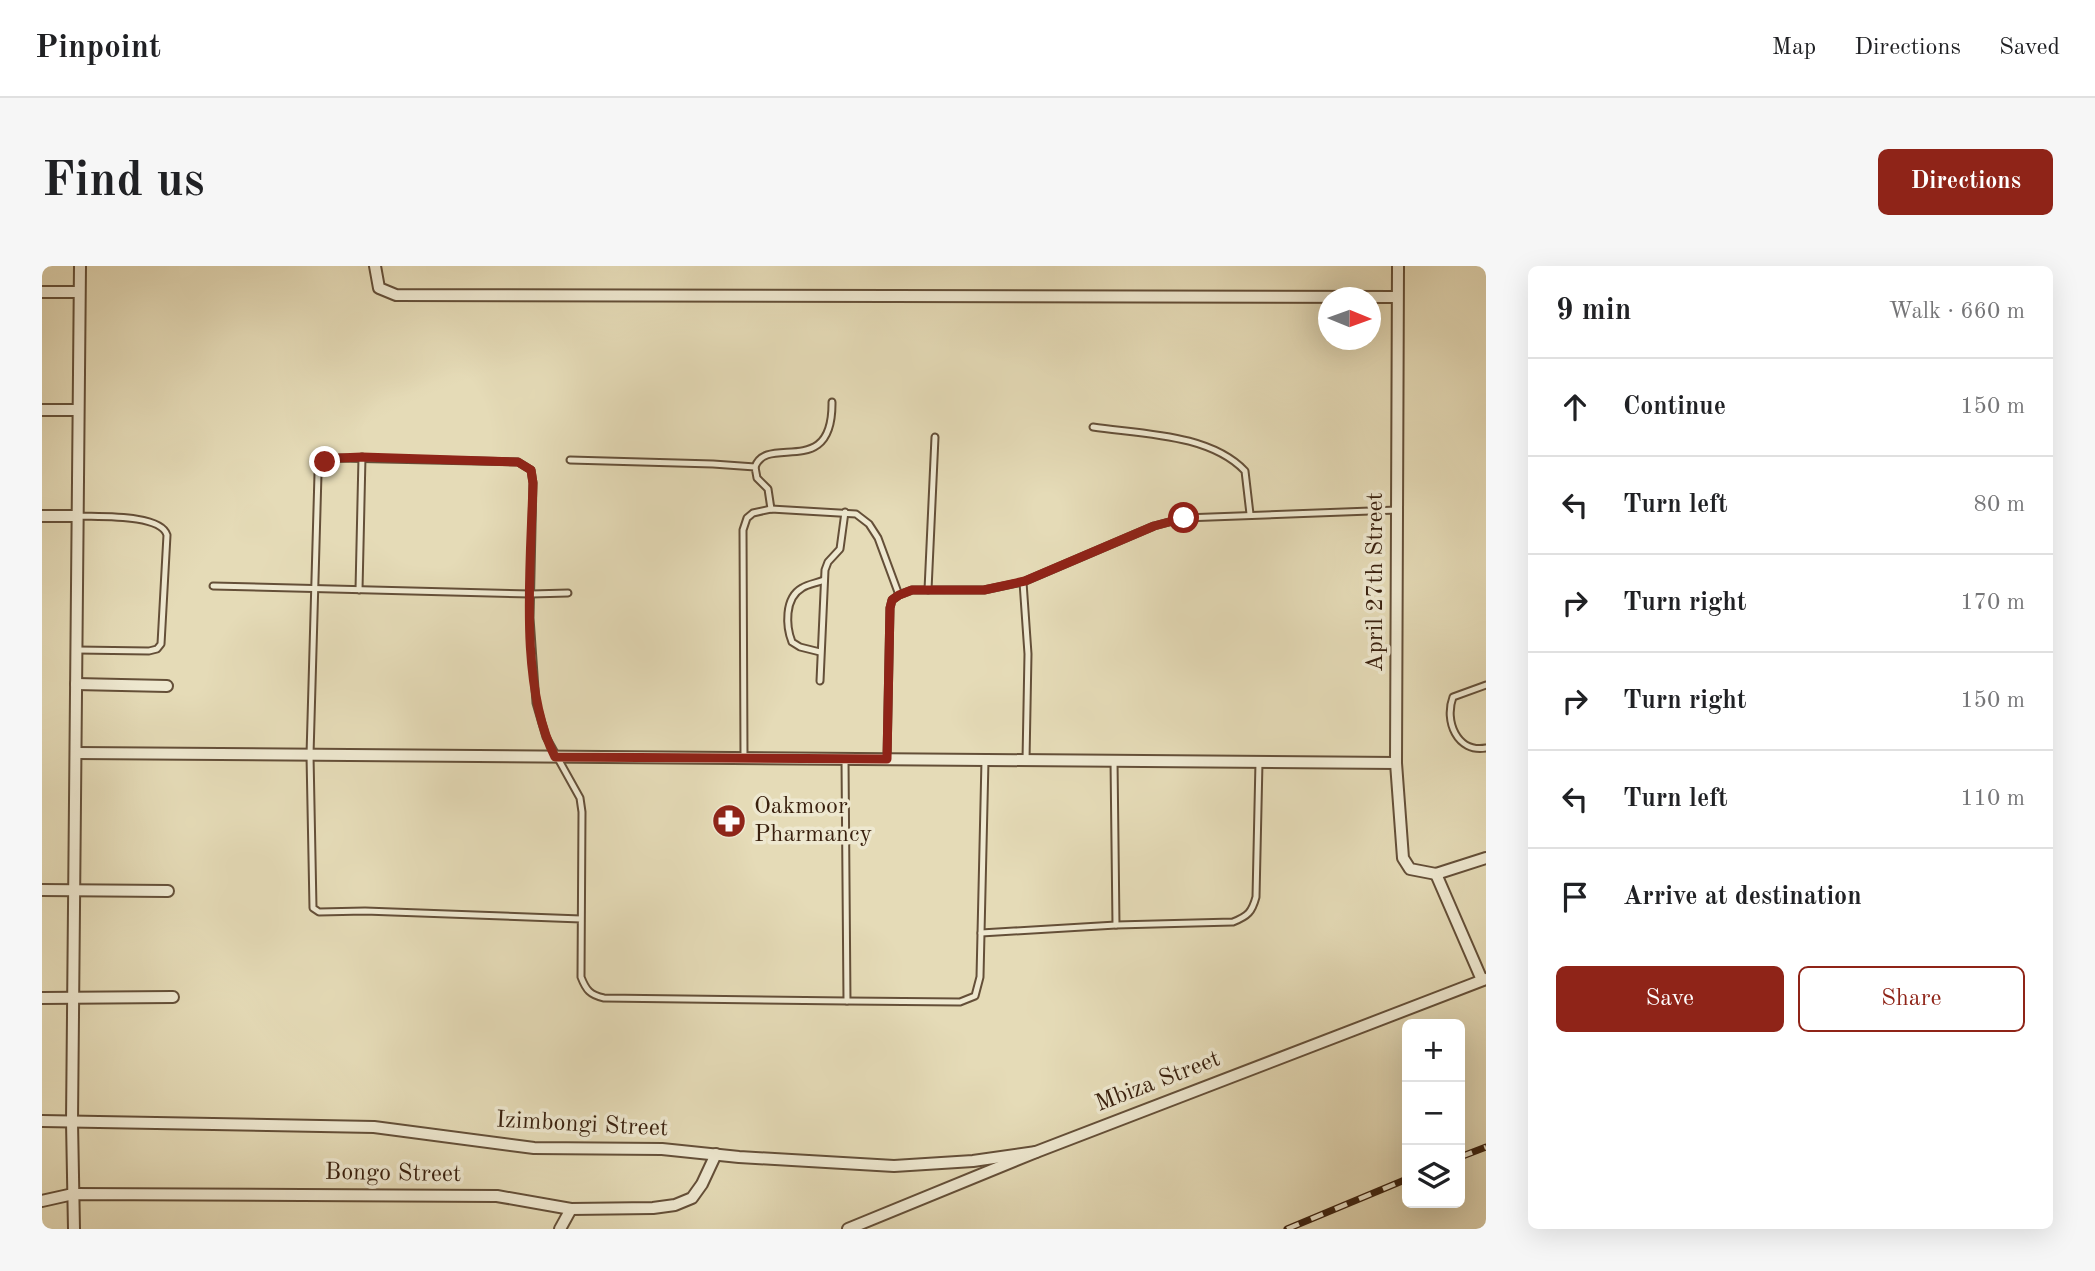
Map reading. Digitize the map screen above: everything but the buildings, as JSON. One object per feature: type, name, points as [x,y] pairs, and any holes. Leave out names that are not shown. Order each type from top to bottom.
[{"type":"street","points":[[74,1229],[72,1122],[80,266]]},
{"type":"street","points":[[374,266],[379,288],[396,295],[1397,297]]},
{"type":"street","name":"April 27th Street","points":[[1398,266],[1396,763],[1403,858],[1410,869],[1436,874]]},
{"type":"street","points":[[42,292],[79,292]]},
{"type":"street","points":[[42,410],[78,410]]},
{"type":"street","points":[[42,516],[77,516]]},
{"type":"street","points":[[76,684],[167,685]]},
{"type":"street","points":[[76,753],[1396,763]]},
{"type":"street","points":[[1484,979],[1436,874],[1486,858]]},
{"type":"street","points":[[42,890],[168,891]]},
{"type":"street","name":"Mbiza Street","points":[[848,1229],[1036,1152],[1484,979]]},
{"type":"street","points":[[42,999],[173,997]]},
{"type":"street","name":"Izimbongi Street","points":[[42,1121],[374,1127],[534,1148],[662,1149],[894,1166],[973,1161],[1036,1152]]},
{"type":"street","name":"Bongo Street","points":[[42,1201],[74,1194],[497,1196],[571,1209],[653,1208],[687,1202],[702,1184],[716,1154]]},
{"type":"street","points":[[560,1229],[571,1209]]},
{"type":"lane","points":[[771,509],[768,489],[757,478],[755,467],[760,459],[767,456],[809,450],[820,444],[827,438],[830,430],[832,402]]},
{"type":"lane","points":[[1093,427],[1196,442],[1225,453],[1245,471],[1250,514]]},
{"type":"lane","points":[[928,590],[935,437]]},
{"type":"lane","points":[[359,590],[362,457]]},
{"type":"lane","points":[[581,919],[316,911],[312,900],[310,755],[315,588],[320,468],[330,459],[362,457],[518,462],[531,470],[530,618],[536,704],[545,737],[580,798],[582,812],[581,977],[585,988],[595,996],[960,1002],[972,999],[977,992],[980,977],[985,760]]},
{"type":"lane","points":[[570,460],[755,467]]},
{"type":"lane","points":[[744,758],[743,530],[747,518],[753,513],[771,509],[856,514],[869,524],[878,538],[899,595]]},
{"type":"lane","points":[[887,759],[890,608],[892,600],[899,595],[912,590],[984,590],[1023,582],[1184,518],[1397,510]]},
{"type":"lane","points":[[820,681],[824,580],[828,562],[840,549],[845,512]]},
{"type":"lane","points":[[77,516],[146,521],[160,524],[167,535],[161,644],[157,649],[149,651],[77,650]]},
{"type":"lane","points":[[820,652],[792,642],[787,621],[791,600],[796,593],[824,580]]},
{"type":"lane","points":[[1023,582],[1028,654],[1026,760]]},
{"type":"lane","points":[[213,586],[568,593]]},
{"type":"lane","points":[[1486,685],[1453,697],[1450,706],[1460,742],[1468,748],[1486,748]]},
{"type":"lane","points":[[845,759],[847,1001]]},
{"type":"lane","points":[[1114,761],[1116,925]]},
{"type":"lane","points":[[981,933],[1116,925],[1233,922],[1247,916],[1252,911],[1256,897],[1259,762]]},
{"type":"railway","points":[[1465,1155],[1486,1147]]},
{"type":"railway","points":[[1287,1229],[1402,1181]]},
{"type":"place","name":"Oakmoor Pharmancy","points":[[729,821]]},
{"type":"route","points":[[325,462],[330,459],[362,457],[518,462],[531,470],[530,618],[536,704],[545,737],[555,757],[887,759],[892,600],[912,590],[984,590],[1023,582],[1154,526],[1184,518]]}]
